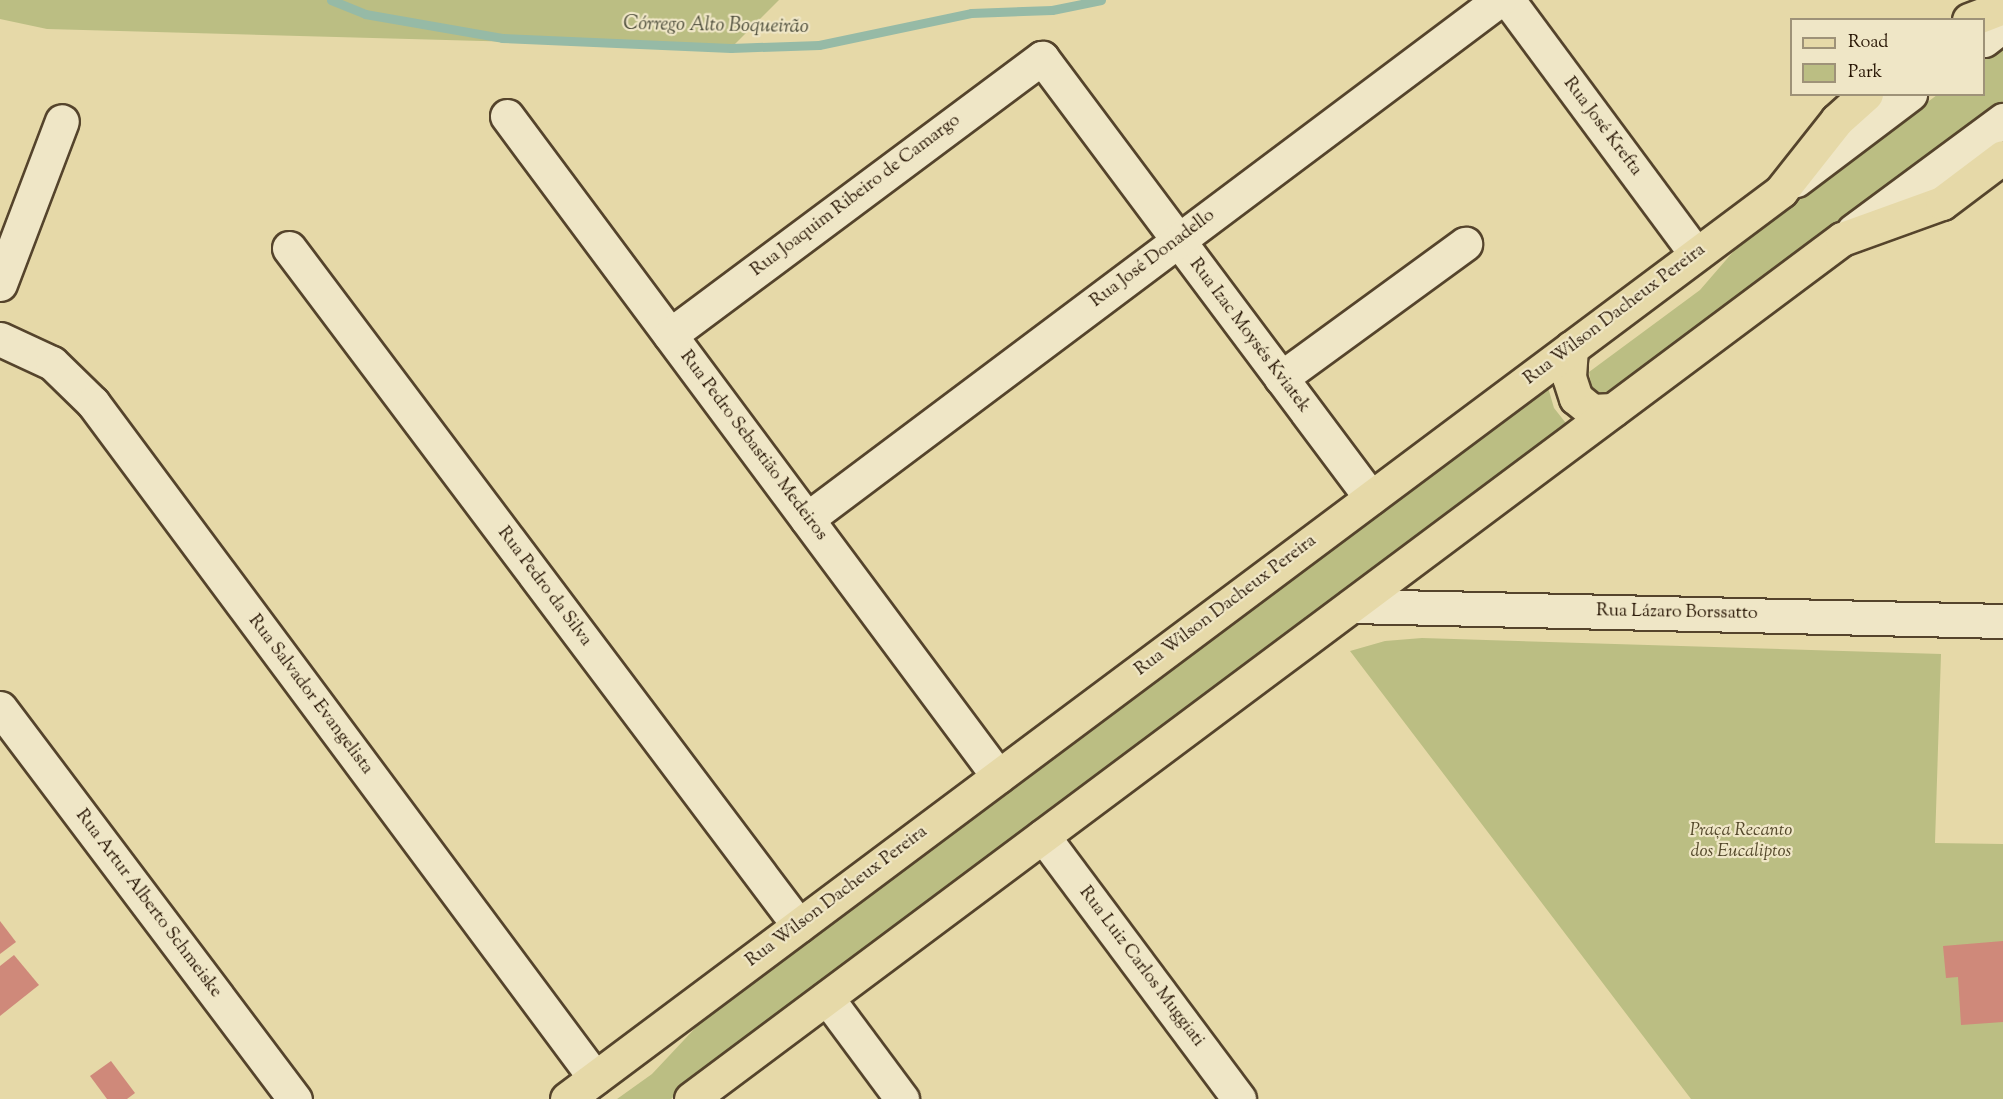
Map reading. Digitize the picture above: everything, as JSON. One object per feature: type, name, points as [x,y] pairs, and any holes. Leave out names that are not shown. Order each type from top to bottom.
[{"type":"main road","points":[[1974,18],[2003,7]]},
{"type":"main road","name":"Rua Wilson Dacheux Pereira","points":[[567,1099],[1781,191],[1836,120],[1864,96]]},
{"type":"main road","points":[[691,1099],[1842,239],[1942,203],[2003,157]]},
{"type":"main road","points":[[1571,348],[1569,377],[1576,398],[1592,411],[1613,411]]},
{"type":"street","name":"Rua José Donadello","points":[[807,519],[1499,0]]},
{"type":"street","name":"Rua José Krefta","points":[[1508,0],[1696,254]]},
{"type":"street","points":[[1985,38],[2003,25]]},
{"type":"street","name":"Rua Izac Moysés Kviatek","points":[[1042,58],[1371,498]]},
{"type":"street","name":"Rua Joaquim Ribeiro de Camargo","points":[[670,335],[1042,58]]},
{"type":"street","points":[[1781,191],[1907,96]]},
{"type":"street","name":"Rua Pedro Sebastião Medeiros","points":[[507,116],[998,776]]},
{"type":"street","points":[[1842,239],[2003,120]]},
{"type":"street","points":[[0,284],[62,121]]},
{"type":"street","points":[[1281,378],[1465,244]]},
{"type":"street","name":"Rua Pedro da Silva","points":[[290,248],[799,926]]},
{"type":"street","name":"Rua Salvador Evangelista","points":[[0,339],[52,363],[93,403],[595,1078]]},
{"type":"street","name":"Rua Lázaro Borssatto","points":[[1352,606],[2003,621]]},
{"type":"street","name":"Rua Artur Alberto Schmeiske","points":[[0,708],[295,1099]]},
{"type":"street","name":"Rua Luiz Carlos Muggiati","points":[[1043,836],[1239,1099]]},
{"type":"street","points":[[827,998],[902,1099]]},
{"type":"green space","points":[[0,0],[779,0],[731,48],[47,29],[0,19]]},
{"type":"green space","points":[[2003,45],[2003,101],[1611,395],[1592,390],[1589,372],[1700,290],[1745,238],[1936,96],[1985,96],[1985,59]]},
{"type":"green space","points":[[1547,384],[1554,408],[1569,427],[671,1099],[617,1099],[652,1074],[730,991]]},
{"type":"green space","name":"Praça Recanto dos Eucaliptos","points":[[1422,638],[1941,654],[1935,843],[2003,844],[2003,1099],[1691,1099],[1350,651],[1385,641]]},
{"type":"building","points":[[0,921],[16,942],[0,954]]},
{"type":"building","points":[[2003,941],[2003,1022],[1961,1025],[1958,977],[1946,978],[1943,946]]},
{"type":"building","points":[[14,955],[39,985],[0,1016],[0,966]]},
{"type":"building","points":[[111,1061],[135,1093],[127,1099],[107,1099],[90,1076]]},
{"type":"waterway","name":"Córrego Alto Boqueirão","points":[[331,0],[365,14],[502,38],[731,48],[819,45],[971,13],[1052,10],[1101,0]]}]
